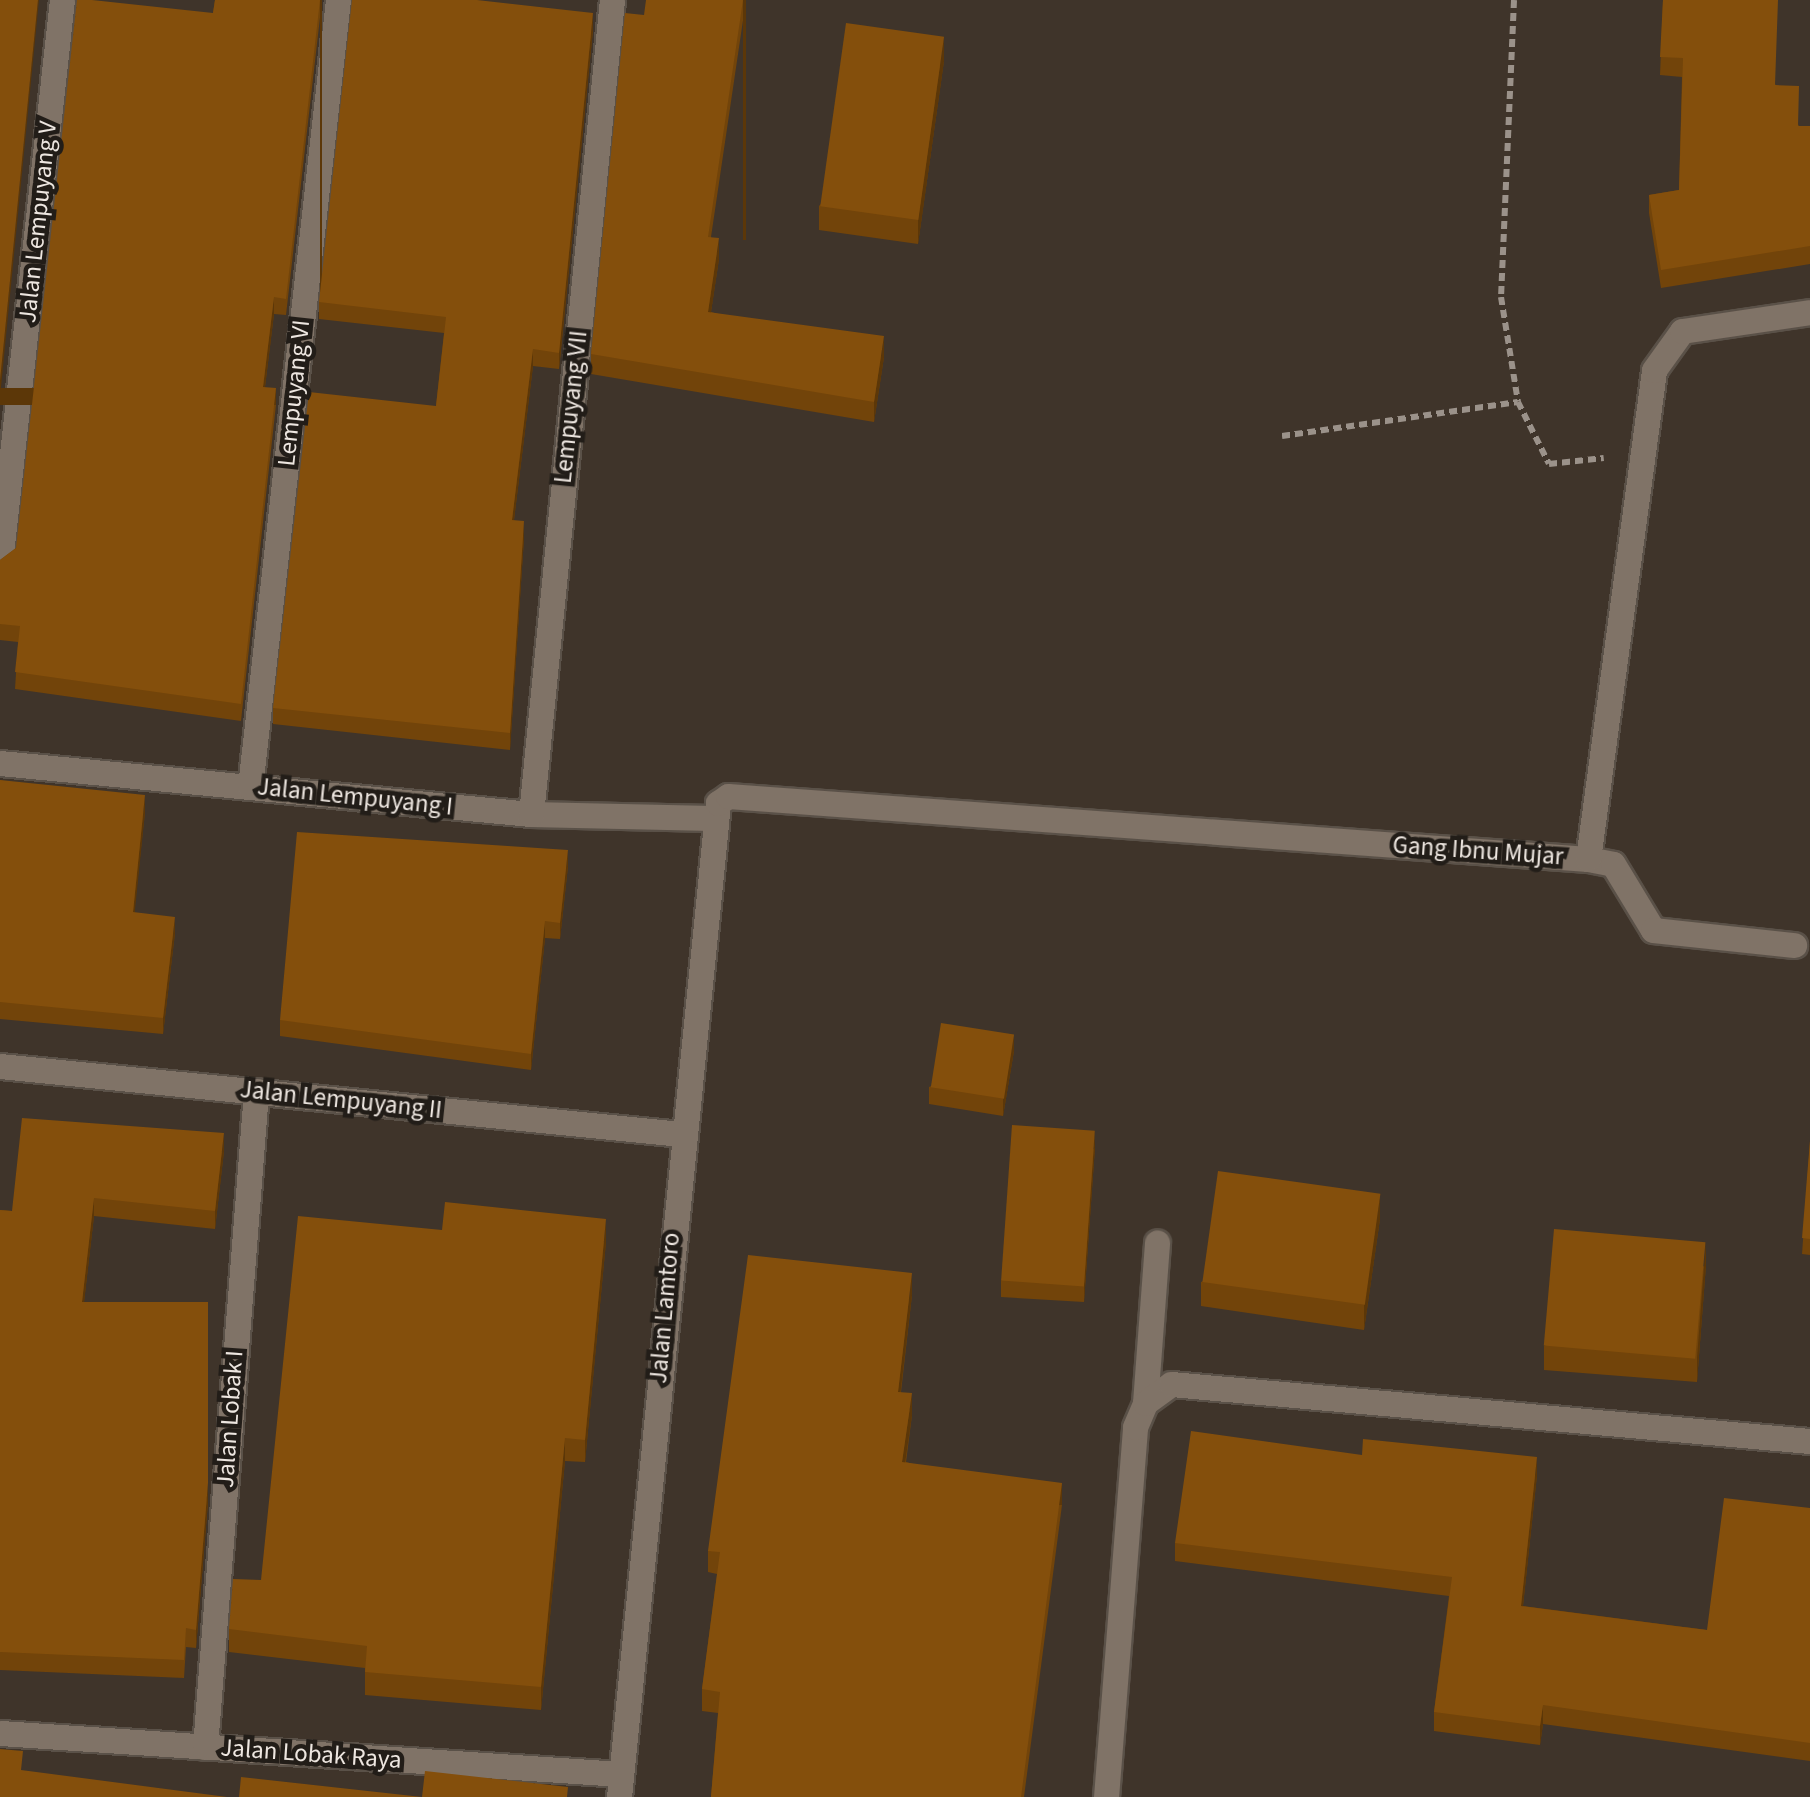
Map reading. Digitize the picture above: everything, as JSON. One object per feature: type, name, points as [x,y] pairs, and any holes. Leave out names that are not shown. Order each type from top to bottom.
[{"type":"street","name":"Jalan Lempuyang V","points":[[0,563],[62,0]]},
{"type":"street","name":"Lempuyang VI","points":[[250,787],[338,0]]},
{"type":"street","name":"Lempuyang VII","points":[[531,814],[612,0]]},
{"type":"street","name":"Gang Ibnu Mujar","points":[[711,818],[728,796],[1588,859],[1654,370],[1682,331],[1810,312]]},
{"type":"street","name":"Jalan Lempuyang I","points":[[0,762],[531,814],[711,818]]},
{"type":"street","name":"Jalan Lamtoro","points":[[620,1786],[711,818]]},
{"type":"street","points":[[1588,859],[1613,864],[1653,930],[1794,946]]},
{"type":"street","name":"Jalan Lempuyang II","points":[[0,1066],[681,1134]]},
{"type":"street","name":"Jalan Lobak I","points":[[204,1747],[256,1091]]},
{"type":"street","points":[[1106,1797],[1135,1427],[1146,1403],[1157,1242]]},
{"type":"street","points":[[1146,1403],[1170,1384],[1209,1383],[1810,1441]]},
{"type":"street","name":"Jalan Lobak Raya","points":[[0,1733],[204,1747],[620,1786]]},
{"type":"path","points":[[1514,0],[1501,297],[1518,402],[1549,464],[1643,454]]},
{"type":"path","points":[[1282,436],[1518,402]]},
{"type":"building","points":[[0,0],[38,0],[0,381]]},
{"type":"building","points":[[77,0],[213,13],[215,0],[320,0],[286,299],[274,297],[263,387],[276,388],[241,704],[15,672],[20,626],[0,624],[0,560],[16,548]]},
{"type":"building","points":[[352,0],[477,0],[593,13],[559,353],[533,349],[512,520],[524,521],[510,733],[273,708],[309,392],[436,406],[446,317],[319,302]]},
{"type":"building","points":[[646,0],[743,0],[708,237],[719,238],[708,312],[884,336],[874,402],[591,354],[625,13],[644,15]]},
{"type":"building","points":[[1663,0],[1778,0],[1775,85],[1799,86],[1798,126],[1810,126],[1810,246],[1661,270],[1649,195],[1679,190],[1683,58],[1660,57]]},
{"type":"building","points":[[846,23],[944,37],[918,220],[820,206]]},
{"type":"building","points":[[0,780],[145,795],[133,912],[175,917],[163,1018],[0,1002]]},
{"type":"building","points":[[297,832],[568,850],[560,923],[545,921],[531,1054],[280,1020]]},
{"type":"building","points":[[941,1023],[1014,1035],[1004,1099],[931,1087]]},
{"type":"building","points":[[22,1118],[224,1133],[215,1211],[94,1198],[82,1302],[208,1302],[208,1483],[196,1630],[186,1628],[184,1660],[0,1652],[0,1210],[12,1211]]},
{"type":"building","points":[[1012,1125],[1095,1131],[1084,1286],[1001,1281]]},
{"type":"building","points":[[1810,1141],[1810,1239],[1802,1238]]},
{"type":"building","points":[[1218,1171],[1380,1194],[1365,1305],[1202,1282]]},
{"type":"building","points":[[445,1202],[606,1219],[585,1440],[565,1438],[541,1687],[365,1672],[367,1646],[229,1629],[233,1579],[261,1580],[298,1216],[442,1230]]},
{"type":"building","points":[[1554,1229],[1705,1242],[1695,1359],[1544,1346]]},
{"type":"building","points":[[748,1255],[912,1273],[898,1392],[912,1393],[902,1462],[1062,1483],[1021,1797],[711,1797],[720,1692],[702,1689],[720,1552],[708,1551]]},
{"type":"building","points":[[1191,1431],[1362,1455],[1363,1439],[1537,1457],[1521,1606],[1707,1630],[1724,1498],[1810,1508],[1810,1743],[1543,1705],[1540,1726],[1434,1712],[1452,1577],[1175,1543]]},
{"type":"building","points":[[0,1749],[23,1751],[21,1770],[227,1797],[0,1797]]},
{"type":"building","points":[[425,1771],[568,1787],[567,1797],[422,1797]]},
{"type":"building","points":[[241,1777],[422,1797],[239,1797]]}]
